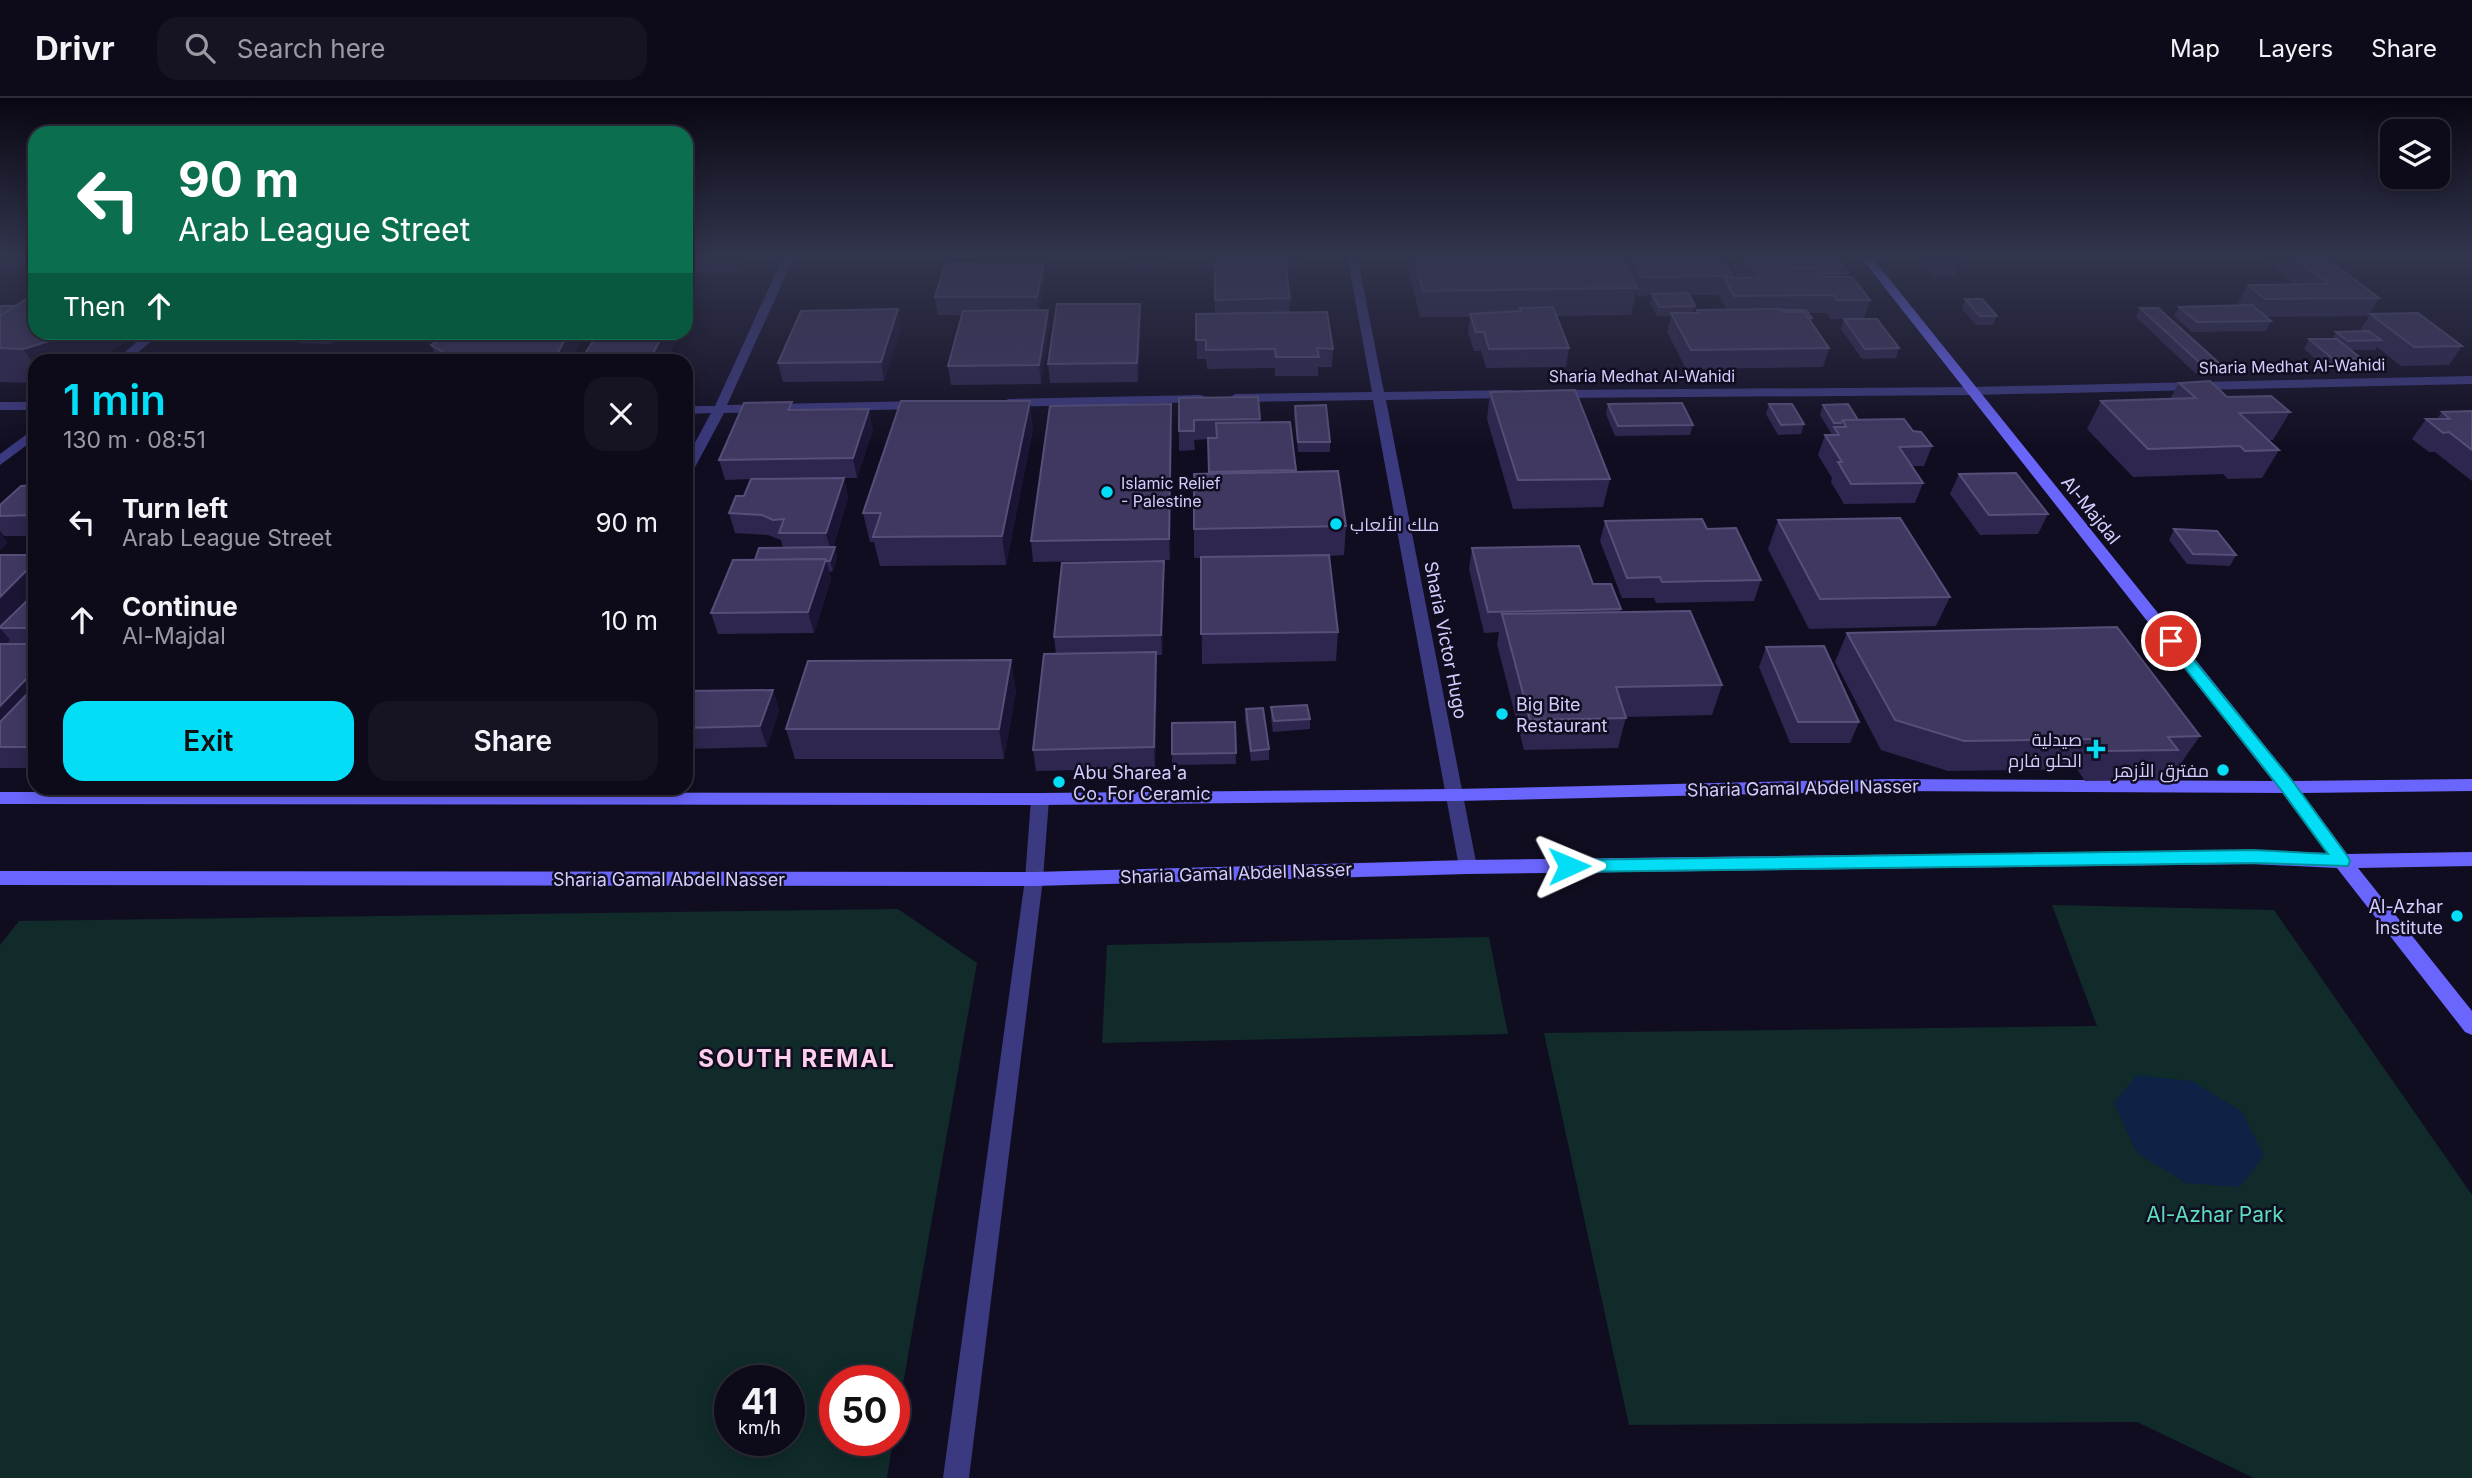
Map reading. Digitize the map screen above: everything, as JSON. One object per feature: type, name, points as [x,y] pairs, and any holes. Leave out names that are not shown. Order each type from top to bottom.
[{"type":"main road","name":"Al-Majdal","points":[[1915,319],[2288,787],[2342,861],[2472,1026]]},
{"type":"main road","name":"Sharia Gamal Abdel Nasser","points":[[693,794],[1040,799],[1456,795],[1890,785],[2472,785]]},
{"type":"main road","name":"Sharia Gamal Abdel Nasser","points":[[0,798],[256,795]]},
{"type":"main road","name":"Sharia Gamal Abdel Nasser","points":[[0,878],[1034,879],[1468,867],[2253,857],[2342,861],[2472,859]]},
{"type":"street","points":[[693,458],[719,410],[761,319]]},
{"type":"street","name":"Sharia Victor Hugo","points":[[1364,319],[1468,867]]},
{"type":"street","points":[[129,354],[146,340]]},
{"type":"street","name":"Sharia Medhat Al-Wahidi","points":[[994,404],[1379,395],[1971,391],[2472,380]]},
{"type":"street","points":[[693,410],[939,405]]},
{"type":"street","points":[[0,406],[28,406]]},
{"type":"street","points":[[0,461],[28,438]]},
{"type":"street","points":[[956,1478],[1034,879],[1040,799]]},
{"type":"green space","name":"Al-Azhar Park","points":[[2052,905],[2274,910],[2472,1195],[2472,1478],[2254,1478],[2137,1422],[1629,1425],[1544,1033],[2097,1026]]},
{"type":"green space","points":[[898,909],[977,963],[906,1365],[819,1365],[819,1456],[890,1456],[887,1478],[0,1478],[0,945],[19,921]]},
{"type":"green space","points":[[1489,937],[1508,1034],[1102,1043],[1107,945]]},
{"type":"water","points":[[2137,1075],[2192,1081],[2242,1112],[2264,1155],[2240,1187],[2186,1183],[2137,1153],[2114,1103]]},
{"type":"building","points":[[0,319],[28,319],[28,340],[53,340],[23,349],[0,348]]},
{"type":"building","points":[[797,319],[895,319],[881,362],[778,363]]},
{"type":"building","points":[[961,319],[1046,319],[1039,365],[948,366]]},
{"type":"building","points":[[1055,319],[1139,319],[1137,363],[1048,364]]},
{"type":"building","points":[[1196,319],[1328,319],[1333,349],[1317,348],[1319,357],[1276,357],[1275,349],[1206,350],[1206,340],[1196,340]]},
{"type":"building","points":[[1472,319],[1558,319],[1569,348],[1489,349],[1484,332],[1476,332]]},
{"type":"building","points":[[1674,319],[1809,319],[1829,348],[1691,350]]},
{"type":"building","points":[[1844,319],[1877,319],[1899,348],[1865,349]]},
{"type":"building","points":[[2152,319],[2171,319],[2219,363],[2200,363]]},
{"type":"building","points":[[2194,319],[2271,321],[2197,322]]},
{"type":"building","points":[[2377,319],[2427,319],[2462,346],[2414,347]]},
{"type":"building","points":[[2369,331],[2381,340],[2348,341],[2336,332]]},
{"type":"building","points":[[2309,339],[2337,339],[2362,359],[2333,359]]},
{"type":"building","points":[[439,340],[565,340],[557,354],[446,354],[431,345]]},
{"type":"building","points":[[594,340],[660,340],[652,354],[585,354]]},
{"type":"building","points":[[2210,381],[2227,397],[2271,396],[2290,412],[2239,413],[2279,450],[2245,451],[2240,446],[2148,449],[2101,401],[2196,398],[2179,383]]},
{"type":"building","points":[[1575,390],[1610,479],[1518,480],[1490,392]]},
{"type":"building","points":[[1258,397],[1260,419],[1194,420],[1194,431],[1179,431],[1179,398]]},
{"type":"building","points":[[901,401],[1030,401],[1002,536],[873,537],[881,513],[863,513]]},
{"type":"building","points":[[792,402],[788,410],[869,409],[853,458],[719,460],[744,403]]},
{"type":"building","points":[[1682,403],[1693,425],[1618,426],[1608,404]]},
{"type":"building","name":"Islamic Relief - Palestine","points":[[1171,404],[1169,539],[1031,541],[1050,406]]},
{"type":"building","points":[[1769,404],[1792,404],[1804,424],[1781,425]]},
{"type":"building","points":[[1848,404],[1858,420],[1834,423],[1823,405]]},
{"type":"building","points":[[1326,405],[1330,442],[1298,442],[1295,406]]},
{"type":"building","points":[[2472,411],[2472,450],[2449,432],[2443,433],[2426,419],[2450,419],[2442,412]]},
{"type":"building","points":[[1904,419],[1913,431],[1921,432],[1932,446],[1899,447],[1923,483],[1851,484],[1838,462],[1842,462],[1825,435],[1839,435],[1834,427],[1846,427],[1843,420]]},
{"type":"building","points":[[1290,422],[1296,470],[1209,472],[1208,438],[1217,438],[1216,423]]},
{"type":"building","points":[[1338,471],[1346,526],[1194,529],[1194,474]]},
{"type":"building","points":[[2016,473],[2048,514],[1989,515],[1959,474]]},
{"type":"building","points":[[844,478],[826,533],[779,533],[784,519],[773,520],[762,515],[729,513],[736,496],[744,496],[751,479]]},
{"type":"building","points":[[21,486],[28,486],[28,515],[0,516],[0,505]]},
{"type":"building","points":[[1900,518],[1950,597],[1820,599],[1778,520]]},
{"type":"building","points":[[1702,519],[1707,529],[1736,528],[1761,580],[1662,582],[1660,577],[1627,578],[1605,521]]},
{"type":"building","points":[[2174,529],[2217,531],[2236,555],[2193,554]]},
{"type":"building","points":[[1579,546],[1593,584],[1611,584],[1621,609],[1488,612],[1472,548]]},
{"type":"building","points":[[835,547],[830,561],[755,560],[759,548]]},
{"type":"building","points":[[0,555],[28,555],[28,569],[0,597]]},
{"type":"building","points":[[1329,555],[1338,632],[1201,634],[1201,557]]},
{"type":"building","points":[[826,559],[808,612],[711,613],[733,560]]},
{"type":"building","points":[[1164,561],[1161,635],[1054,637],[1062,563]]},
{"type":"building","points":[[28,600],[28,628],[0,627]]},
{"type":"building","points":[[1690,611],[1722,685],[1616,687],[1626,718],[1530,720],[1502,614]]},
{"type":"building","points":[[2117,627],[2200,736],[2168,737],[2178,750],[2103,751],[2095,739],[1964,741],[1895,720],[1847,633]]},
{"type":"building","points":[[0,644],[28,644],[28,677],[0,706]]},
{"type":"building","points":[[1824,646],[1859,722],[1798,722],[1766,647]]},
{"type":"building","points":[[1156,652],[1154,747],[1033,750],[1044,654]]},
{"type":"building","points":[[1011,660],[999,729],[786,729],[808,661]]},
{"type":"building","points":[[773,690],[760,726],[693,728],[693,691]]},
{"type":"building","points":[[28,693],[28,747],[0,747],[0,722]]},
{"type":"building","points":[[1307,705],[1310,719],[1274,721],[1271,707]]},
{"type":"building","points":[[1263,708],[1269,749],[1251,751],[1246,709]]},
{"type":"building","points":[[1235,722],[1236,753],[1172,754],[1172,723]]},
{"type":"place","name":"Islamic Relief - Palestine","points":[[1107,492]]},
{"type":"place","name":"ملك الألعاب","points":[[1336,524]]},
{"type":"place","name":"Big Bite Restaurant","points":[[1502,714]]},
{"type":"place","name":"صيدلية الحلو فارم","points":[[2096,749]]},
{"type":"place","name":"مفترق الأزهر","points":[[2223,770]]},
{"type":"place","name":"Abu Sharea'a Co. For Ceramic","points":[[1059,782]]},
{"type":"place","name":"Al-Azhar Institute","points":[[2457,916]]},
{"type":"district","name":"SOUTH REMAL","points":[[797,1058]]},
{"type":"route","points":[[1569,866],[2253,857],[2342,861],[2288,787],[2171,641]]}]
